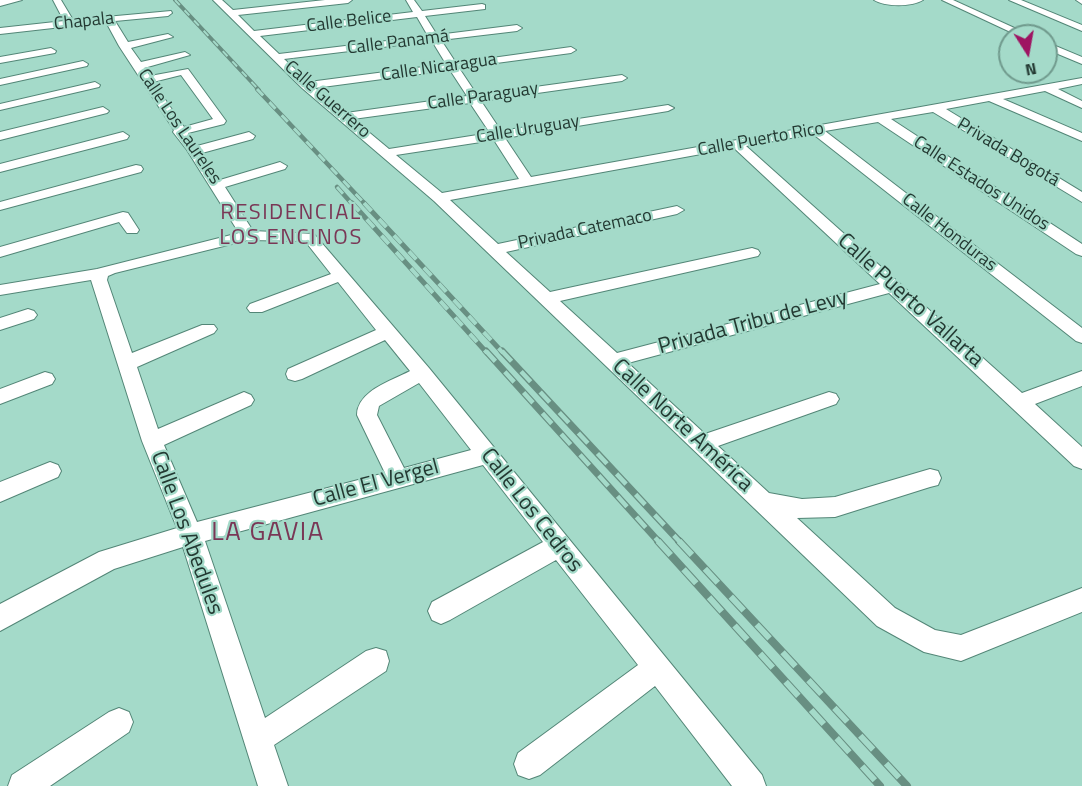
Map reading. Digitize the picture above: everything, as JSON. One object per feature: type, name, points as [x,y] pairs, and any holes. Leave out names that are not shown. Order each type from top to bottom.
[{"type":"street","points":[[0,3],[18,0]]},
{"type":"street","points":[[57,0],[70,23]]},
{"type":"street","name":"Calle Guerrero","points":[[217,0],[279,57],[306,86],[439,198]]},
{"type":"street","points":[[231,13],[348,0]]},
{"type":"street","points":[[410,0],[528,183]]},
{"type":"street","points":[[878,0],[891,2],[918,0]]},
{"type":"street","points":[[946,0],[1000,24]]},
{"type":"street","points":[[1013,0],[1082,27]]},
{"type":"street","name":"Calle Belice","points":[[252,34],[482,7]]},
{"type":"street","name":"Chapala","points":[[0,31],[109,19],[135,12],[168,13]]},
{"type":"street","name":"Calle Los Laureles","points":[[109,19],[179,132],[218,185],[248,235]]},
{"type":"street","name":"Calle Panamá","points":[[279,57],[517,28]]},
{"type":"street","points":[[124,46],[168,37]]},
{"type":"street","points":[[0,60],[50,49]]},
{"type":"street","name":"Calle Nicaragua","points":[[306,86],[571,50]]},
{"type":"street","points":[[1058,50],[1082,61]]},
{"type":"street","points":[[138,66],[185,55]]},
{"type":"street","points":[[0,82],[83,64]]},
{"type":"street","points":[[146,80],[184,71],[220,121],[179,132]]},
{"type":"street","name":"Calle Paraguay","points":[[344,117],[622,78]]},
{"type":"street","name":"Calle Puerto Rico","points":[[439,198],[1082,81]]},
{"type":"street","points":[[0,107],[95,86]]},
{"type":"street","points":[[1048,88],[1082,105]]},
{"type":"street","points":[[991,98],[1082,137]]},
{"type":"street","name":"Privada Bogotá","points":[[934,107],[1082,198]]},
{"type":"street","name":"Calle Uruguay","points":[[388,153],[668,108]]},
{"type":"street","points":[[0,136],[103,111]]},
{"type":"street","name":"Calle Estados Unidos","points":[[881,118],[1082,251]]},
{"type":"street","name":"Calle Honduras","points":[[816,130],[1082,337]]},
{"type":"street","points":[[0,168],[123,136]]},
{"type":"street","points":[[193,151],[249,136]]},
{"type":"street","name":"Calle Puerto Vallarta","points":[[737,144],[1082,460]]},
{"type":"street","points":[[218,185],[280,166]]},
{"type":"street","points":[[0,206],[136,169]]},
{"type":"street","name":"Calle Norte América","points":[[439,198],[702,443],[760,501],[886,617],[908,631],[933,643],[961,648],[1082,600]]},
{"type":"street","name":"Privada Catemaco","points":[[494,250],[677,210]]},
{"type":"street","points":[[0,252],[123,216],[132,230]]},
{"type":"street","points":[[0,290],[100,276],[248,235]]},
{"type":"street","name":"Calle Los Cedros","points":[[248,235],[309,237],[423,373],[655,669],[751,786]]},
{"type":"street","points":[[546,298],[752,254]]},
{"type":"street","points":[[256,308],[342,275]]},
{"type":"street","name":"Calle Los Abedules","points":[[100,276],[125,364],[152,441],[191,534],[273,786]]},
{"type":"street","name":"Privada Tribu de Levy","points":[[612,361],[893,285]]},
{"type":"street","points":[[0,324],[28,315]]},
{"type":"street","points":[[125,364],[208,329]]},
{"type":"street","points":[[295,374],[387,332]]},
{"type":"street","points":[[398,478],[367,410],[371,401],[423,373]]},
{"type":"street","points":[[1020,402],[1082,378]]},
{"type":"street","points":[[0,397],[45,379]]},
{"type":"street","points":[[702,443],[829,399]]},
{"type":"street","points":[[152,441],[244,400]]},
{"type":"street","name":"Calle El Vergel","points":[[0,618],[108,560],[191,534],[486,455]]},
{"type":"street","points":[[0,492],[50,471]]},
{"type":"street","points":[[760,501],[802,509],[835,507],[930,478]]},
{"type":"street","points":[[441,611],[558,546]]},
{"type":"street","points":[[257,740],[376,661]]},
{"type":"street","points":[[529,764],[655,669]]},
{"type":"street","points":[[22,786],[119,722]]},
{"type":"railway","points":[[175,0],[259,90]]},
{"type":"railway","points":[[257,89],[366,205]]},
{"type":"railway","points":[[337,187],[353,205]]},
{"type":"railway","points":[[352,203],[487,353]]},
{"type":"railway","points":[[364,203],[503,353]]},
{"type":"railway","points":[[486,351],[659,542]]},
{"type":"railway","points":[[502,351],[680,542]]},
{"type":"railway","points":[[658,541],[880,786]]},
{"type":"railway","points":[[679,541],[907,786]]},
{"type":"district","name":"RESIDENCIAL LOS ENCINOS","points":[[291,226]]},
{"type":"district","name":"LA GAVIA","points":[[268,534]]}]
